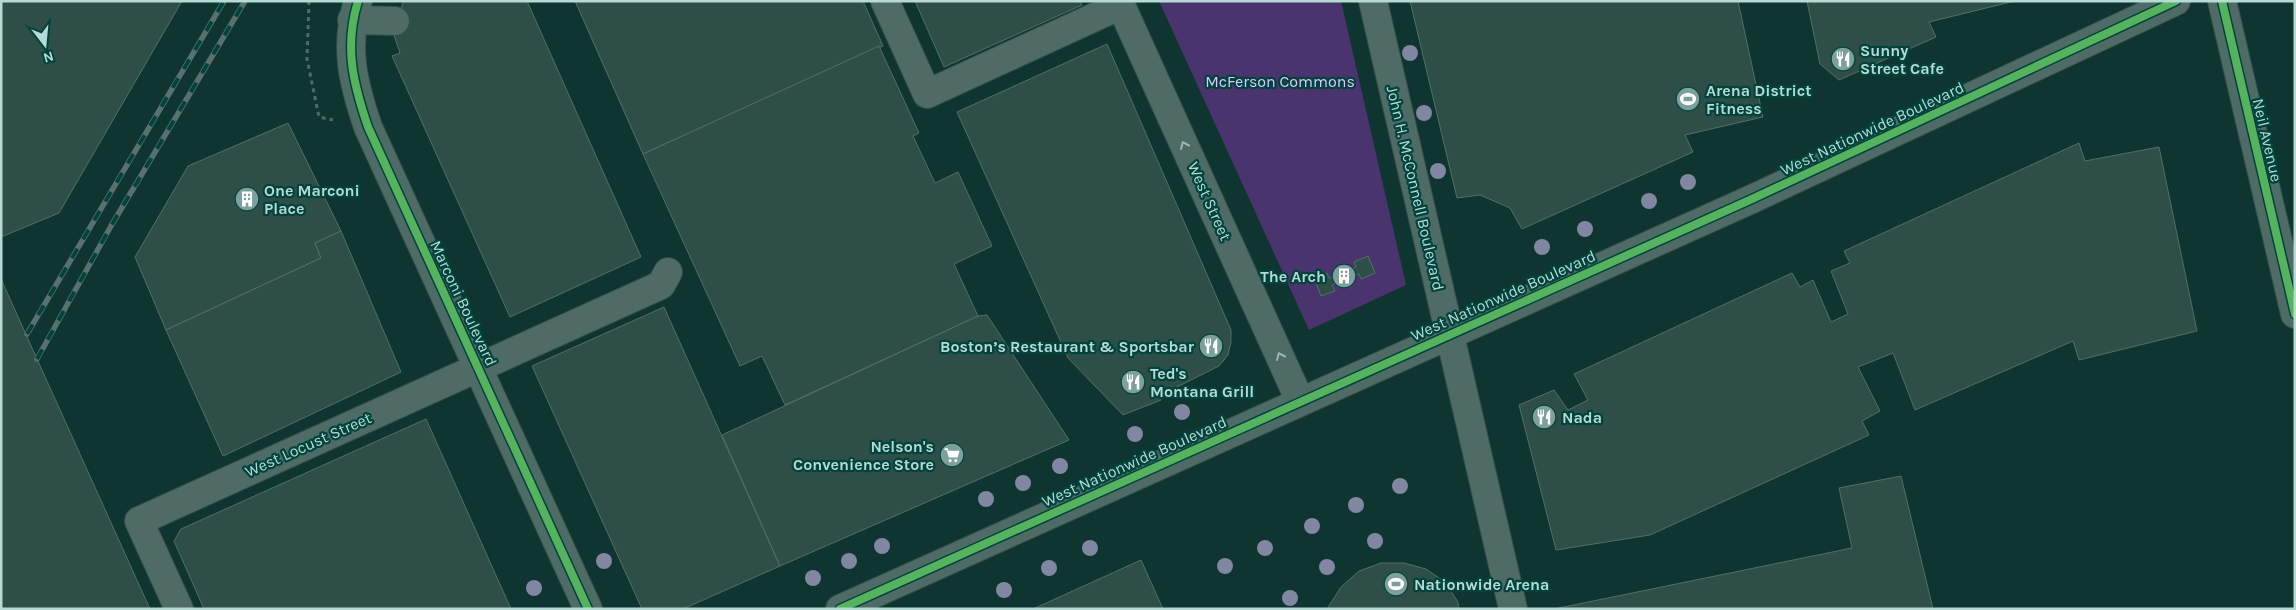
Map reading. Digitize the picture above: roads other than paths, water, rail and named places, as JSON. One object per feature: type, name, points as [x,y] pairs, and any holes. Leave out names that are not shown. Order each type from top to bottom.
[{"type":"street","points":[[886,1],[927,94],[1120,3]]},
{"type":"street","name":"John H. McConnell Boulevard","points":[[1373,1],[1513,609]]},
{"type":"street","name":"West Nationwide Boulevard","points":[[840,609],[1450,333],[1752,199],[2176,1]]},
{"type":"street","name":"Neil Avenue","points":[[2222,1],[2295,314]]},
{"type":"street","name":"West Street","points":[[1120,3],[1300,401]]},
{"type":"street","points":[[355,11],[395,21]]},
{"type":"street","name":"Marconi Boulevard","points":[[355,11],[350,54],[354,88],[368,127],[588,609]]},
{"type":"street","name":"West Locust Street","points":[[178,609],[139,521],[661,285],[668,272]]},
{"type":"railway","points":[[27,334],[224,1]]},
{"type":"railway","points":[[37,359],[111,226],[245,1]]},
{"type":"place","name":"Sunny Street Cafe","points":[[1843,59]]},
{"type":"place","name":"Arena District Fitness","points":[[1688,99]]},
{"type":"place","name":"One Marconi Place","points":[[247,199]]},
{"type":"place","name":"The Arch","points":[[1344,276]]},
{"type":"place","name":"Boston’s Restaurant & Sportsbar","points":[[1211,346]]},
{"type":"place","name":"Ted's Montana Grill","points":[[1133,382]]},
{"type":"place","name":"Nada","points":[[1544,417]]},
{"type":"place","name":"Nelson's Convenience Store","points":[[952,455]]},
{"type":"place","name":"Nationwide Arena","points":[[1396,584]]},
{"type":"park label","name":"McFerson Commons","points":[[1280,81]]}]
